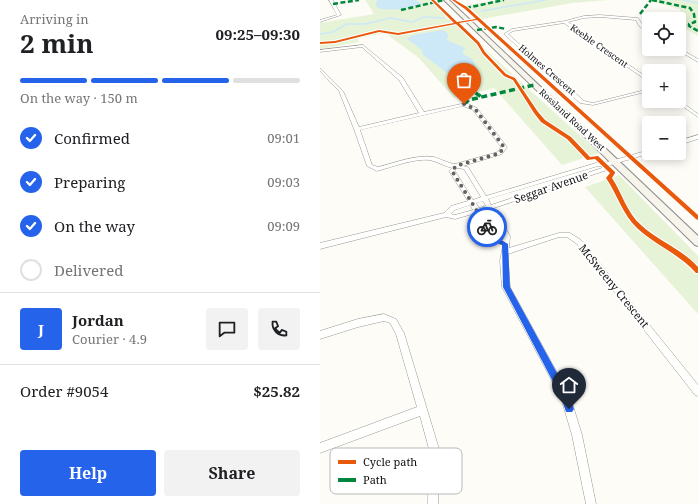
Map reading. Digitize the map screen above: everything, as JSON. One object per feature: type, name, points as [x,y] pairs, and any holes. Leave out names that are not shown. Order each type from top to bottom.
[{"type":"main road","name":"Rossland Road West","points":[[446,0],[698,242]]},
{"type":"street","points":[[320,21],[339,16],[331,0]]},
{"type":"street","points":[[640,14],[637,19],[642,27]]},
{"type":"street","name":"Keeble Crescent","points":[[565,22],[584,17],[600,16],[637,19]]},
{"type":"street","name":"Keeble Crescent","points":[[565,22],[642,76]]},
{"type":"street","name":"Holmes Crescent","points":[[565,22],[512,30],[506,34],[582,102],[593,104],[642,92]]},
{"type":"street","points":[[320,51],[363,46],[401,79],[422,114]]},
{"type":"street","points":[[686,54],[698,61]]},
{"type":"street","points":[[320,69],[341,91],[357,129],[370,166],[377,169],[421,158],[433,159],[447,165],[466,168],[483,199],[490,207],[507,236],[504,261],[506,287],[565,396],[578,435],[591,504]]},
{"type":"street","points":[[357,129],[464,104],[475,109],[504,147],[500,153],[456,166],[452,171],[496,240],[505,248]]},
{"type":"street","points":[[686,107],[698,116]]},
{"type":"street","points":[[686,141],[698,137]]},
{"type":"street","name":"Seggar Avenue","points":[[446,215],[453,208],[471,202],[598,164],[604,165],[642,154]]},
{"type":"street","name":"Seggar Avenue","points":[[320,246],[446,215],[455,217],[477,211],[605,169],[604,165]]},
{"type":"street","name":"McSweeny Crescent","points":[[505,248],[559,235],[568,235],[579,242],[698,392]]},
{"type":"street","points":[[320,335],[358,323],[384,317],[393,321],[400,333],[424,410],[434,448]]},
{"type":"street","points":[[320,448],[424,410]]},
{"type":"street","points":[[433,494],[433,504]]},
{"type":"green space","points":[[365,0],[431,0],[599,153],[562,165],[494,88],[454,98],[419,58],[385,33],[358,38],[359,42],[320,49],[320,23],[374,14]]},
{"type":"green space","points":[[498,0],[608,0],[572,3],[482,19],[468,5]]},
{"type":"green space","points":[[646,0],[698,0],[698,36],[686,29],[686,12],[680,12],[680,9]]},
{"type":"green space","points":[[619,175],[698,256],[698,314],[585,187]]},
{"type":"water","points":[[415,0],[422,3],[413,7],[389,9],[378,8],[376,1]]},
{"type":"water","points":[[443,30],[449,35],[447,39],[449,41],[465,48],[463,54],[472,59],[475,64],[475,67],[464,72],[462,77],[455,77],[454,75],[449,74],[423,55],[422,50],[407,39],[413,35]]},
{"type":"waterway","points":[[482,11],[545,0]]},
{"type":"waterway","points":[[683,0],[698,3]]},
{"type":"waterway","points":[[320,34],[333,32],[346,24],[365,24],[390,18],[412,22],[424,17],[444,18]]},
{"type":"marked path","points":[[333,4],[359,0]]},
{"type":"marked path","points":[[401,10],[444,0]]},
{"type":"marked path","points":[[466,8],[504,0]]},
{"type":"marked path","points":[[640,14],[651,0]]},
{"type":"marked path","points":[[652,0],[690,8],[694,14],[695,22],[689,24],[689,26],[698,31]]},
{"type":"marked path","points":[[477,30],[496,27],[506,29]]},
{"type":"marked path","points":[[451,85],[458,93],[468,91],[477,93],[482,97]]},
{"type":"marked path","points":[[464,104],[469,100],[534,85]]},
{"type":"cycle path","points":[[432,0],[478,43],[484,53],[505,75],[514,79],[536,113],[543,121],[569,138],[589,159],[596,157],[613,173],[609,178],[633,221],[645,232],[685,258],[698,271]]},
{"type":"cycle path","points":[[453,0],[466,8],[698,218]]},
{"type":"cycle path","points":[[320,43],[335,42],[379,31],[398,34],[478,19]]},
{"type":"way so far","points":[[464,104],[475,109],[504,147],[500,153],[456,166],[452,171],[487,227]]},
{"type":"route","points":[[487,227],[496,240],[505,244],[506,252],[504,261],[506,287],[565,396],[569,409]]}]
